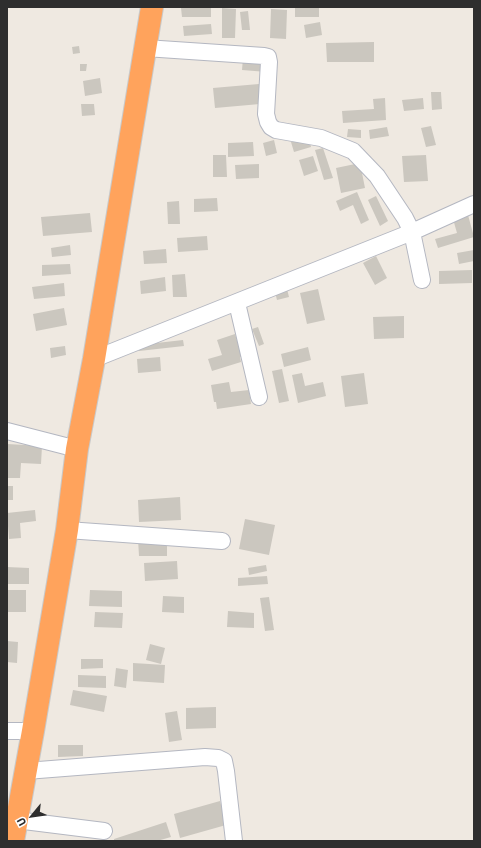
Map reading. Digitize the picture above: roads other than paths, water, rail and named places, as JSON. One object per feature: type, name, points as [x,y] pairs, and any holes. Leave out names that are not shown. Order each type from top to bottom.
[{"type":"highway","points":[[15,831],[67,530],[77,449],[94,359],[152,7]]},
{"type":"street","points":[[145,48],[268,57],[266,114],[268,122],[276,130],[321,138],[353,152],[377,176],[405,218],[412,232],[422,280]]},
{"type":"street","points":[[94,359],[238,303],[412,232],[474,204]]},
{"type":"street","points":[[238,303],[259,397]]},
{"type":"street","points":[[7,431],[77,449]]},
{"type":"street","points":[[67,530],[222,541]]},
{"type":"street","points":[[7,731],[33,731]]},
{"type":"street","points":[[26,771],[204,757],[218,758],[224,761],[226,771],[234,841]]},
{"type":"street","points":[[15,831],[104,831]]}]
